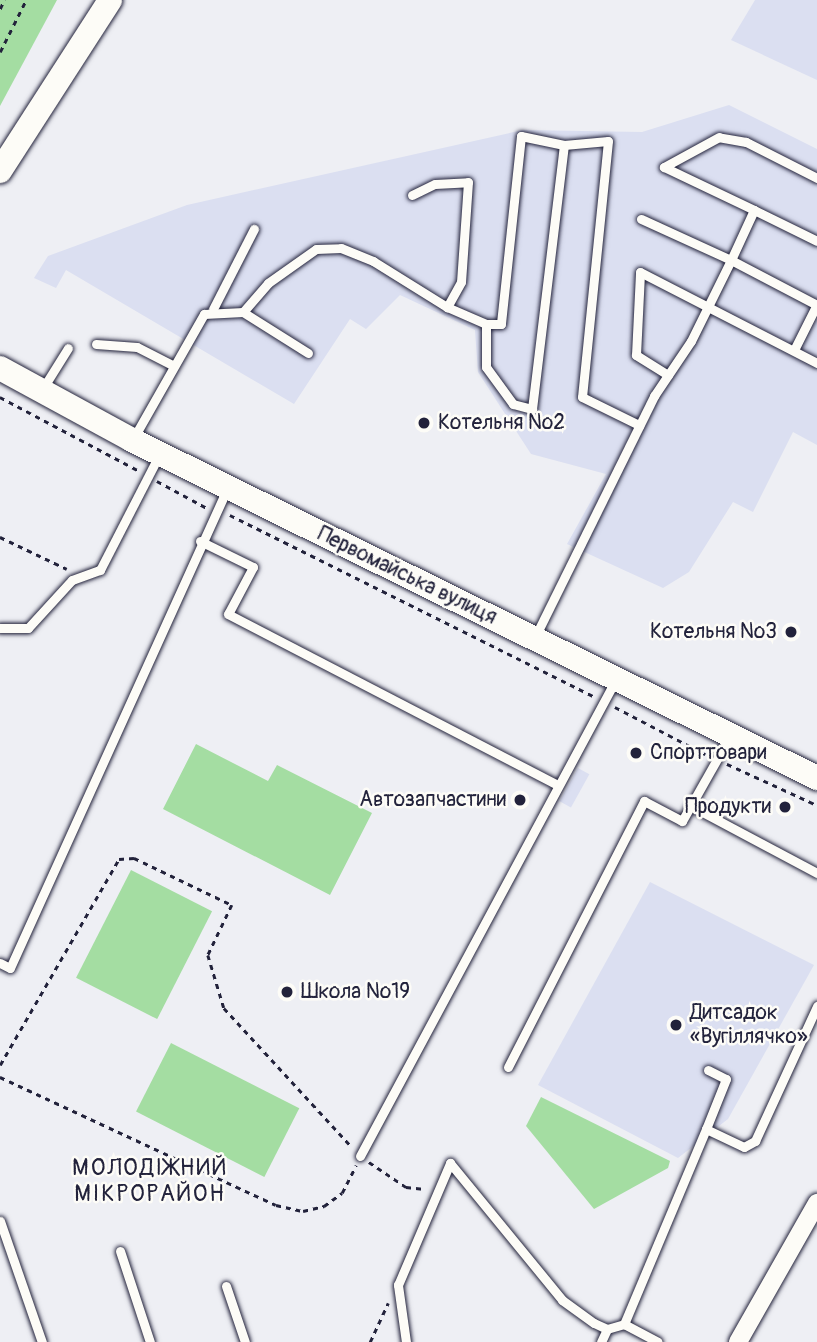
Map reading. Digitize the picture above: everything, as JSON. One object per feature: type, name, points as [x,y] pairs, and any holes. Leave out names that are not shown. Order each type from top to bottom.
[{"type":"main road","points":[[0,171],[110,0]]},
{"type":"main road","name":"Первомайська вулиця","points":[[0,368],[227,488],[817,778]]},
{"type":"street","points":[[738,1342],[815,1211]]},
{"type":"lane","points":[[243,312],[297,258],[341,248],[447,307],[486,324],[501,324],[522,136],[564,145],[612,143],[582,397],[639,425]]},
{"type":"lane","points":[[817,178],[746,142],[719,137],[664,167],[817,241]]},
{"type":"lane","points":[[486,324],[486,367],[513,404],[532,409],[564,145]]},
{"type":"lane","points":[[412,195],[435,184],[468,181],[461,282],[447,307]]},
{"type":"lane","points":[[535,639],[639,425],[708,306],[754,210]]},
{"type":"lane","points":[[641,219],[731,260],[817,305],[794,351]]},
{"type":"lane","points":[[132,440],[172,365],[214,309],[254,229]]},
{"type":"lane","points":[[667,375],[636,355],[640,272],[817,363]]},
{"type":"lane","points":[[214,309],[243,312],[308,353]]},
{"type":"lane","points":[[96,344],[137,346],[172,365]]},
{"type":"lane","points":[[41,392],[68,348]]},
{"type":"lane","points":[[0,628],[28,628],[72,580],[86,578],[100,570],[160,454]]},
{"type":"lane","points":[[0,963],[10,968],[200,541],[227,488]]},
{"type":"lane","points":[[200,541],[253,567],[228,614],[556,785]]},
{"type":"lane","points":[[360,1156],[556,785],[616,680]]},
{"type":"lane","points":[[508,1067],[644,801],[682,821],[730,737]]},
{"type":"lane","points":[[691,806],[817,873]]},
{"type":"lane","points":[[706,1129],[744,1147],[755,1141],[817,1006]]},
{"type":"lane","points":[[624,1324],[726,1079],[708,1070]]},
{"type":"lane","points":[[406,1342],[398,1285],[441,1192],[450,1163],[562,1300],[607,1329]]},
{"type":"lane","points":[[0,1221],[41,1342]]},
{"type":"lane","points":[[120,1251],[150,1342]]},
{"type":"lane","points":[[226,1286],[245,1342]]},
{"type":"lane","points":[[601,1342],[607,1329],[624,1324],[657,1342]]},
{"type":"path","points":[[0,9],[4,0]]},
{"type":"path","points":[[0,52],[26,0]]},
{"type":"path","points":[[0,397],[214,512],[603,701],[716,760],[817,805]]},
{"type":"path","points":[[0,537],[86,578]]},
{"type":"path","points":[[0,1065],[118,859],[134,858],[232,905],[208,955],[224,1008],[360,1156],[406,1187],[441,1192]]},
{"type":"path","points":[[0,1077],[276,1205],[303,1211],[324,1206],[342,1193],[360,1156]]},
{"type":"path","points":[[370,1342],[398,1285]]},
{"type":"shaded area","points":[[755,0],[817,0],[817,80],[731,40]]},
{"type":"shaded area","points":[[729,105],[817,149],[817,445],[793,432],[753,512],[733,502],[689,572],[663,588],[567,544],[606,474],[531,454],[478,372],[475,330],[400,295],[366,329],[350,319],[294,404],[66,270],[56,288],[34,278],[48,256],[187,205],[523,130],[642,132]]},
{"type":"shaded area","points":[[578,768],[589,774],[571,808],[560,801]]},
{"type":"shaded area","name":"Дитсадок «Вугіллячко»","points":[[650,882],[814,965],[728,1119],[678,1158],[538,1085]]},
{"type":"green space","points":[[0,0],[57,0],[0,106]]},
{"type":"green space","points":[[196,744],[268,781],[277,765],[372,813],[330,895],[163,809]]},
{"type":"green space","points":[[131,870],[212,911],[157,1019],[76,978]]},
{"type":"green space","points":[[171,1043],[299,1108],[264,1177],[136,1112]]},
{"type":"green space","points":[[541,1097],[670,1161],[668,1168],[594,1209],[526,1126]]},
{"type":"place","name":"Котельня №2","points":[[424,423]]},
{"type":"place","name":"Котельня №3","points":[[791,632]]},
{"type":"place","name":"Спорттовари","points":[[636,753]]},
{"type":"place","name":"Автозапчастини","points":[[520,800]]},
{"type":"place","name":"Продукти","points":[[785,807]]},
{"type":"place","name":"Школа №19","points":[[287,992]]},
{"type":"place","name":"Дитсадок «Вугіллячко»","points":[[676,1025]]},
{"type":"district","name":"МОЛОДІЖНИЙ МІКРОРАЙОН","points":[[150,1181]]}]
